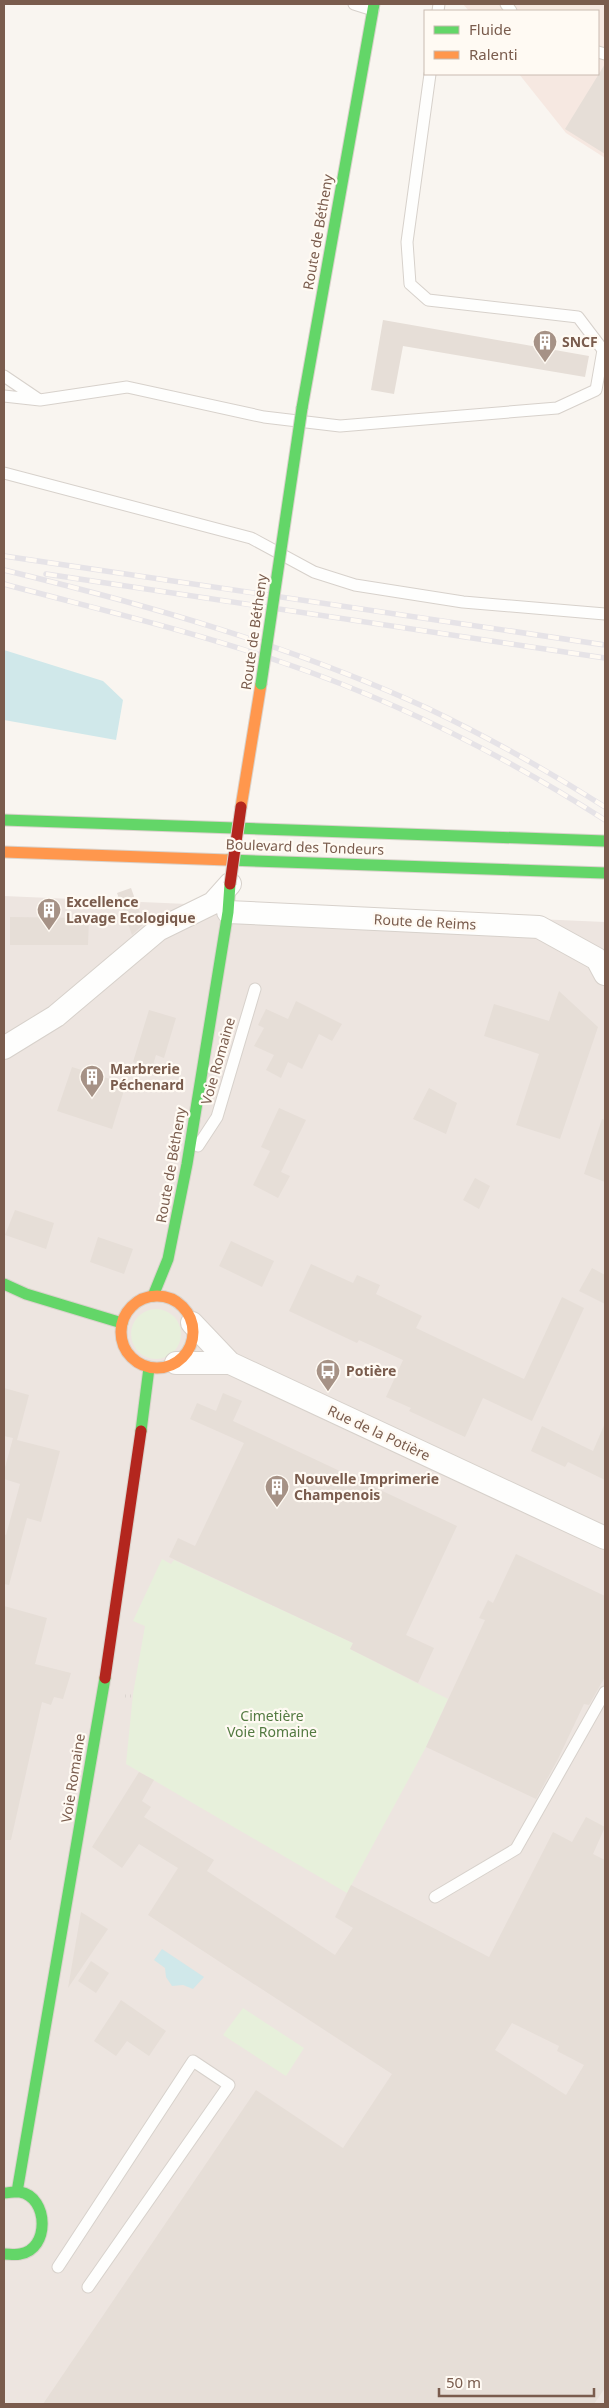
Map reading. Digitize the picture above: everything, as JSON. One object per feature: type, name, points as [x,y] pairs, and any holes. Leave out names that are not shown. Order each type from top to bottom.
[{"type":"main road","name":"Route de Bétheny","points":[[153,1296],[168,1259],[187,1164],[228,912],[230,884],[302,408],[373,7]]},
{"type":"main road","points":[[4,812],[51,821]]},
{"type":"main road","name":"Boulevard des Tondeurs","points":[[4,820],[605,841]]},
{"type":"main road","name":"Boulevard des Tondeurs","points":[[4,852],[605,873]]},
{"type":"main road","name":"Route de Bétheny","points":[[168,1259],[179,1303]]},
{"type":"main road","points":[[4,1284],[26,1294],[122,1323]]},
{"type":"main road","points":[[153,1296],[162,1296],[179,1303],[185,1309],[192,1324],[192,1342],[183,1357],[167,1367],[149,1368],[138,1364],[129,1356],[123,1346],[120,1334],[126,1312],[133,1304],[153,1296]]},
{"type":"main road","name":"Voie Romaine","points":[[17,2192],[90,1773],[128,1530],[149,1368]]},
{"type":"main road","points":[[4,2193],[17,2192],[27,2195],[35,2202],[44,2220],[43,2231],[32,2248],[5,2258]]},
{"type":"street","points":[[4,1048],[56,1016],[158,930],[213,903],[230,884]]},
{"type":"street","name":"Route de Reims","points":[[228,912],[539,927],[601,966]]},
{"type":"street","points":[[192,1324],[230,1363]]},
{"type":"street","name":"Rue de la Potière","points":[[176,1363],[230,1363],[605,1538]]},
{"type":"lane","name":"Route de Bétheny","points":[[354,4],[373,7]]},
{"type":"lane","points":[[4,396],[40,400],[127,387],[264,417],[340,426],[557,408],[596,390],[603,350],[578,317],[428,300],[410,284],[407,242],[430,75]]},
{"type":"lane","points":[[4,376],[40,400]]},
{"type":"lane","points":[[4,473],[251,538],[314,572],[355,585],[463,602],[605,614]]},
{"type":"lane","name":"Voie Romaine","points":[[187,1164],[218,1117],[255,989]]},
{"type":"lane","points":[[435,1898],[516,1849],[605,1692]]},
{"type":"lane","points":[[58,2267],[194,2061],[229,2085],[88,2287]]},
{"type":"shaded area","points":[[463,4],[605,4],[605,158],[566,133],[520,75],[599,75],[599,10],[468,10]]},
{"type":"shaded area","points":[[4,896],[605,922],[605,2404],[4,2404]]},
{"type":"green space","points":[[156,1309],[170,1313],[177,1320],[181,1334],[177,1348],[170,1355],[156,1359],[142,1355],[135,1348],[131,1334],[135,1320],[142,1313]]},
{"type":"green space","name":"Cimetière Voie Romaine","points":[[162,1559],[171,1564],[174,1560],[353,1643],[350,1649],[448,1699],[426,1747],[347,1893],[126,1764],[133,1694],[145,1626],[133,1621]]},
{"type":"green space","points":[[243,2008],[304,2048],[286,2076],[223,2035]]},
{"type":"water","points":[[4,650],[103,681],[123,700],[116,740],[4,720]]},
{"type":"water","points":[[162,1949],[204,1977],[193,1989],[183,1985],[172,1986],[166,1977],[165,1968],[154,1960]]},
{"type":"building","points":[[605,64],[605,154],[565,129]]},
{"type":"building","name":"SNCF","points":[[383,320],[589,356],[585,377],[403,346],[394,394],[371,390]]},
{"type":"building","points":[[131,888],[144,924],[132,935],[117,893]]},
{"type":"building","name":"Excellence Lavage Ecologique","points":[[10,917],[89,918],[88,945],[10,945]]},
{"type":"building","points":[[559,991],[598,1027],[560,1139],[516,1125],[539,1054],[484,1036],[494,1004],[549,1021]]},
{"type":"building","points":[[296,1001],[342,1024],[332,1041],[319,1034],[302,1069],[288,1062],[281,1078],[266,1070],[274,1055],[254,1046],[264,1028],[258,1025],[266,1009],[288,1019]]},
{"type":"building","points":[[149,1010],[176,1018],[164,1058],[156,1055],[152,1068],[133,1062]]},
{"type":"building","name":"Marbrerie Péchenard","points":[[72,1067],[126,1084],[112,1129],[57,1111]]},
{"type":"building","points":[[429,1088],[457,1103],[446,1134],[413,1119]]},
{"type":"building","points":[[279,1108],[306,1120],[281,1172],[290,1176],[278,1198],[253,1185],[270,1151],[261,1147]]},
{"type":"building","points":[[602,1119],[605,1120],[605,1182],[584,1174]]},
{"type":"building","points":[[475,1178],[490,1186],[479,1209],[463,1200]]},
{"type":"building","points":[[15,1210],[54,1223],[46,1249],[5,1235]]},
{"type":"building","points":[[98,1237],[133,1249],[124,1274],[90,1262]]},
{"type":"building","points":[[231,1241],[274,1261],[262,1287],[219,1266]]},
{"type":"building","points":[[311,1264],[353,1283],[357,1275],[380,1285],[376,1294],[422,1316],[416,1328],[524,1379],[562,1297],[584,1308],[532,1421],[483,1398],[465,1437],[409,1411],[411,1408],[386,1397],[403,1360],[359,1340],[357,1343],[289,1311]]},
{"type":"building","points":[[592,1268],[605,1275],[605,1304],[579,1291]]},
{"type":"building","points":[[4,1388],[29,1395],[17,1440],[60,1451],[41,1522],[27,1518],[9,1585],[4,1584],[4,1534],[6,1535],[20,1484],[4,1479],[4,1471],[13,1438],[4,1436]]},
{"type":"building","points":[[223,1393],[242,1401],[233,1421],[457,1526],[406,1635],[434,1648],[418,1683],[350,1649],[353,1643],[169,1557],[178,1538],[195,1546],[244,1443],[190,1419],[197,1403],[216,1411]]},
{"type":"building","points":[[605,1423],[605,1480],[568,1462],[565,1467],[531,1451],[542,1426],[593,1451]]},
{"type":"building","points":[[516,1554],[605,1596],[605,1677],[589,1705],[584,1704],[558,1759],[536,1799],[426,1747],[485,1620],[479,1618],[488,1600],[493,1603]]},
{"type":"building","points":[[4,1606],[47,1618],[35,1664],[71,1673],[63,1699],[54,1697],[51,1705],[42,1702],[11,1840],[4,1840]]},
{"type":"building","points":[[139,1772],[154,1780],[142,1801],[151,1807],[144,1817],[214,1860],[207,1871],[335,1955],[353,1928],[335,1917],[351,1885],[489,1957],[553,1832],[572,1842],[586,1817],[605,1827],[593,1854],[605,1860],[605,2388],[594,2404],[43,2404],[256,2090],[343,2148],[392,2074],[148,1915],[178,1868],[139,1844],[122,1868],[92,1847]],"holes":[[[512,2023],[559,2046],[557,2051],[584,2065],[566,2095],[495,2050]]]},
{"type":"building","points":[[81,1912],[108,1929],[68,1988]]},
{"type":"building","points":[[91,1961],[109,1973],[96,1993],[78,1981]]},
{"type":"building","points":[[121,2000],[166,2031],[149,2056],[127,2041],[116,2056],[94,2041]]},
{"type":"railway","points":[[4,556],[605,645]]},
{"type":"railway","points":[[4,570],[166,613],[272,646],[324,665],[450,719],[562,780],[605,807]]},
{"type":"railway","points":[[46,574],[605,658]]},
{"type":"railway","points":[[4,584],[215,641],[326,678],[408,712],[489,752],[605,820]]},
{"type":"traffic: fast","points":[[302,408],[374,4]]},
{"type":"traffic: fast","points":[[261,684],[302,408]]},
{"type":"traffic: fast","points":[[4,820],[605,841]]},
{"type":"traffic: fast","points":[[228,860],[605,873]]},
{"type":"traffic: fast","points":[[153,1296],[168,1259],[187,1164],[228,912],[230,884]]},
{"type":"traffic: fast","points":[[4,1284],[26,1294],[122,1323]]},
{"type":"traffic: fast","points":[[141,1431],[149,1368]]},
{"type":"traffic: fast","points":[[17,2192],[105,1678]]},
{"type":"traffic: fast","points":[[4,2193],[20,2192],[30,2196],[41,2213],[42,2223],[41,2234],[37,2243],[30,2250],[18,2254],[4,2254]]},
{"type":"traffic: slow","points":[[241,807],[261,684]]},
{"type":"traffic: slow","points":[[4,852],[228,860]]},
{"type":"traffic: slow","points":[[150,1296],[164,1296],[183,1306],[193,1325],[193,1332],[193,1339],[183,1358],[164,1368],[150,1368],[131,1358],[121,1339],[121,1325],[131,1306],[150,1296]]},
{"type":"traffic: jam","points":[[230,884],[241,807]]},
{"type":"traffic: jam","points":[[105,1678],[141,1431]]},
{"type":"place","name":"SNCF","points":[[545,363]]},
{"type":"place","name":"Excellence Lavage Ecologique","points":[[49,931]]},
{"type":"place","name":"Marbrerie Péchenard","points":[[92,1098]]},
{"type":"place","name":"Potière","points":[[328,1392]]},
{"type":"place","name":"Nouvelle Imprimerie Champenois","points":[[277,1508]]}]
